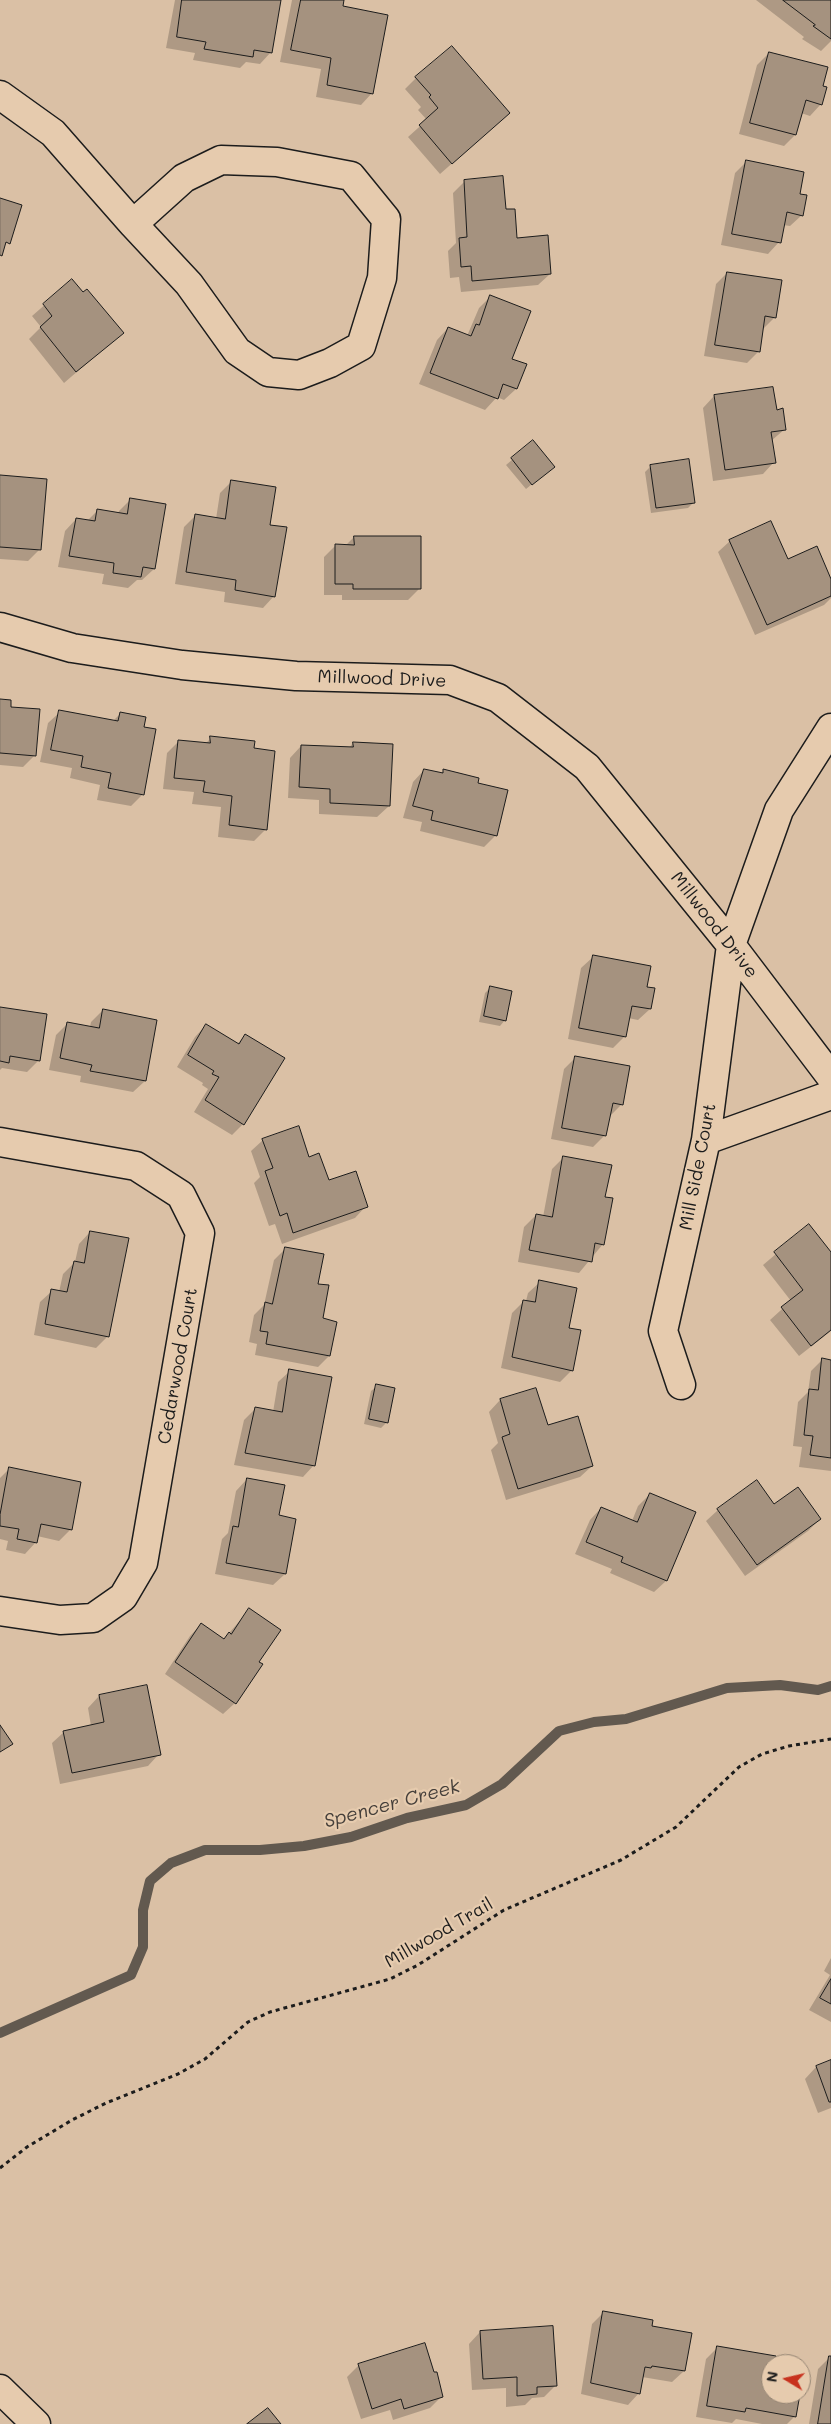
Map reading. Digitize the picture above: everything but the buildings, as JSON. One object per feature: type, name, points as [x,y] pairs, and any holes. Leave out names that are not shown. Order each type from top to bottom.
[{"type":"street","points":[[0,95],[53,133],[133,224],[189,284],[237,351],[268,372],[299,375],[330,363],[360,346],[382,278],[386,219],[351,176],[277,162],[221,160],[184,178],[133,224]]},
{"type":"street","name":"Millwood Drive","points":[[0,627],[72,648],[182,665],[296,676],[450,680],[498,698],[586,766],[730,945],[831,1077]]},
{"type":"street","name":"Mill Side Court","points":[[681,1385],[663,1331],[706,1140],[730,945],[780,810],[831,728]]},
{"type":"street","points":[[706,1140],[831,1095]]},
{"type":"street","name":"Cedarwood Court","points":[[0,1142],[136,1166],[181,1195],[200,1233],[143,1563],[123,1597],[93,1618],[60,1620],[0,1611]]},
{"type":"street","points":[[0,2389],[36,2424]]},
{"type":"path","name":"Millwood Trail","points":[[0,2168],[27,2147],[72,2120],[106,2103],[178,2074],[205,2059],[248,2022],[270,2012],[390,1979],[418,1965],[504,1910],[621,1860],[676,1827],[739,1767],[762,1754],[789,1746],[831,1740]]},
{"type":"waterway","name":"Spencer Creek","points":[[0,2033],[131,1975],[143,1947],[143,1910],[150,1881],[171,1863],[205,1850],[260,1850],[304,1846],[351,1837],[407,1818],[466,1805],[502,1784],[559,1731],[594,1722],[626,1719],[727,1688],[780,1685],[818,1690],[831,1686]]}]
